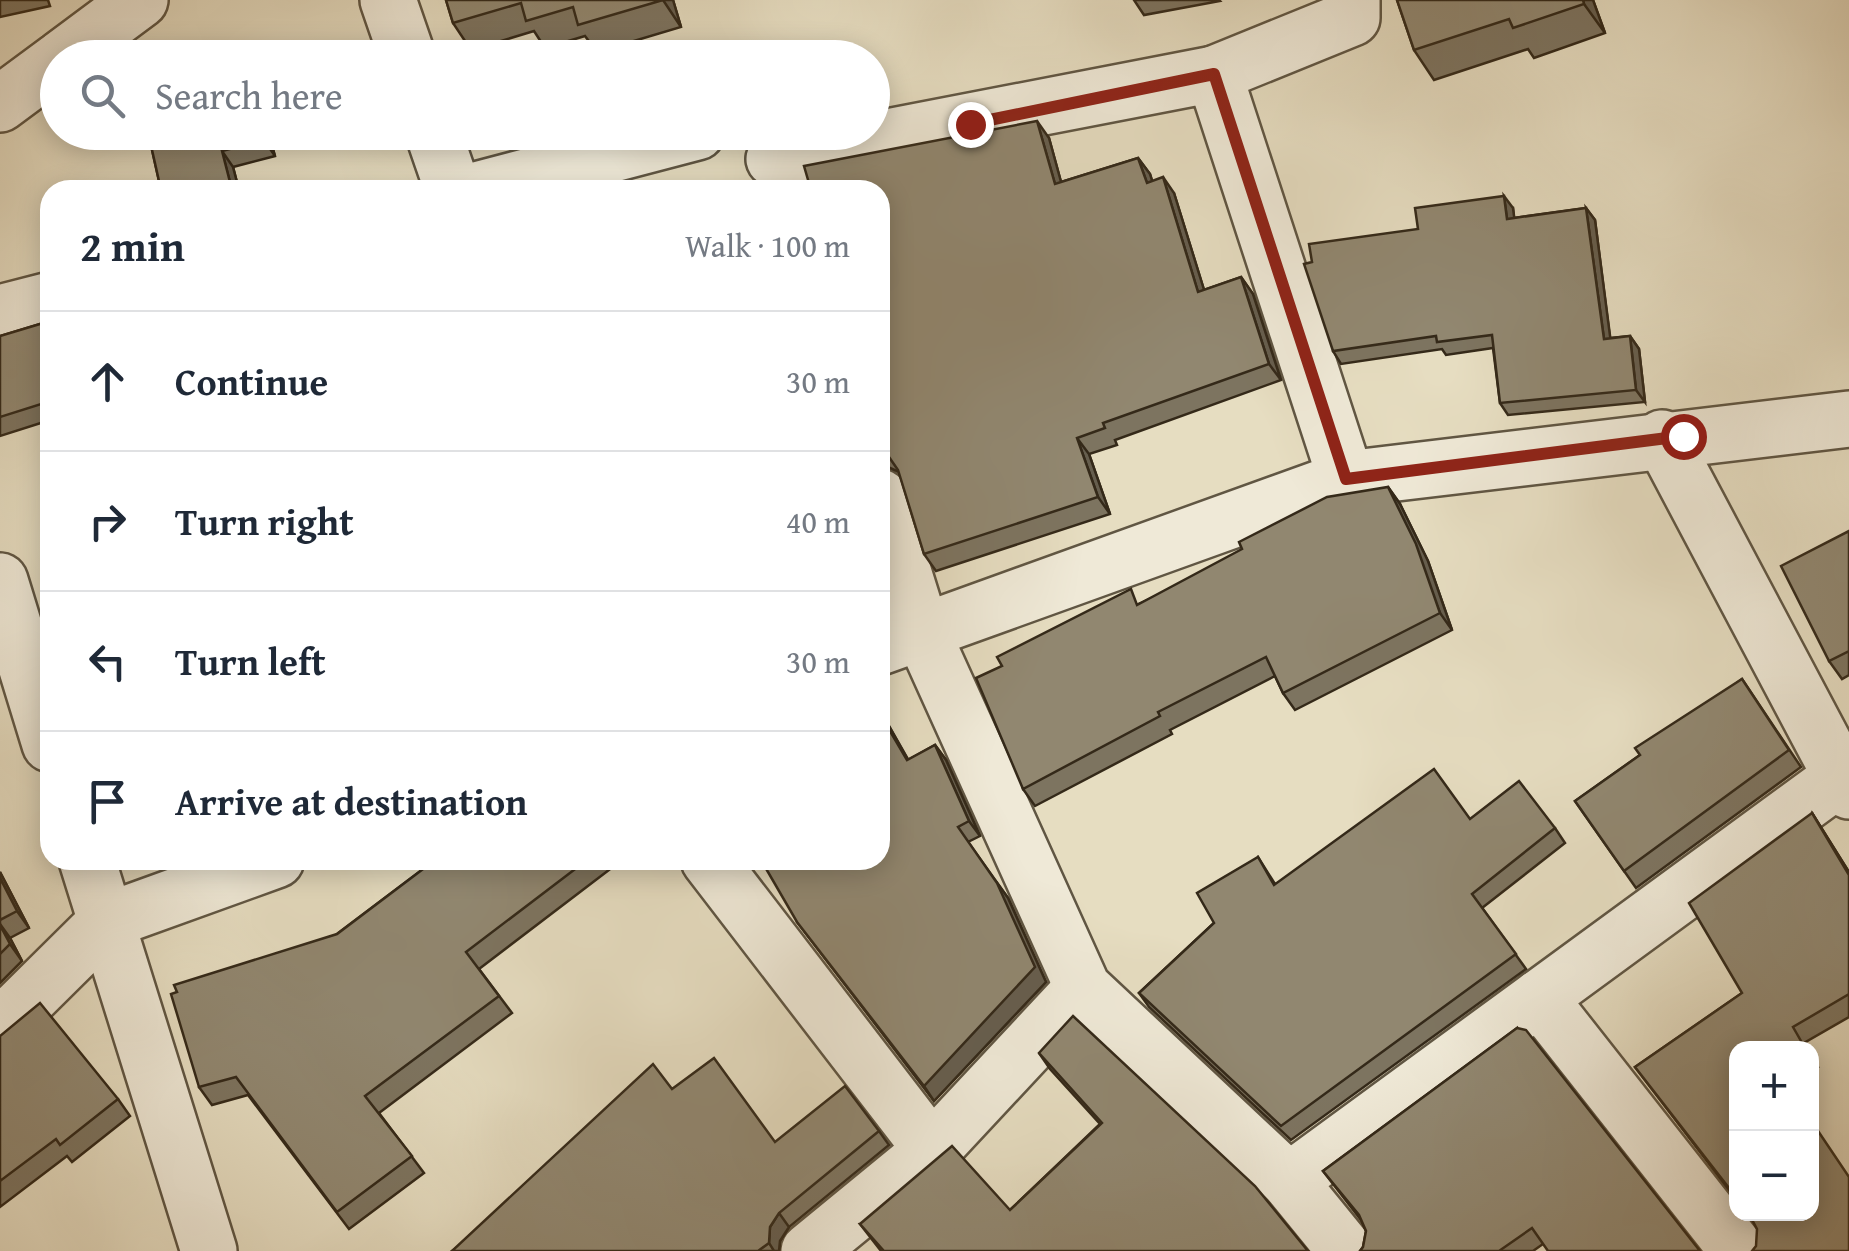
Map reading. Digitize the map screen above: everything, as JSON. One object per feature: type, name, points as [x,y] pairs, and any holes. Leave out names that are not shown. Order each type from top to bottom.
[{"type":"street","points":[[86,40],[140,0]]},
{"type":"street","points":[[388,0],[402,40]]},
{"type":"street","points":[[890,137],[1214,74],[1352,18],[1352,0]]},
{"type":"street","points":[[0,104],[40,74]]},
{"type":"street","points":[[1214,74],[1346,479]]},
{"type":"street","points":[[439,150],[450,180]]},
{"type":"street","points":[[514,180],[628,150]]},
{"type":"street","points":[[774,160],[825,150]]},
{"type":"street","points":[[0,312],[40,302]]},
{"type":"street","points":[[901,640],[1346,479],[1662,438],[1849,419]]},
{"type":"street","points":[[1289,1181],[1539,998],[1845,784],[1662,438]]},
{"type":"street","points":[[890,565],[901,640],[1084,988],[1289,1181],[1346,1251]]},
{"type":"street","points":[[0,581],[40,711]]},
{"type":"street","points":[[90,870],[209,1251]]},
{"type":"street","points":[[0,1027],[107,921],[248,870]]},
{"type":"street","points":[[717,870],[932,1150]]},
{"type":"street","points":[[809,1251],[932,1150],[1084,988]]},
{"type":"street","points":[[1539,998],[1738,1251]]},
{"type":"building","points":[[446,0],[663,0],[578,25],[573,7],[526,21],[521,3],[453,23]]},
{"type":"building","points":[[1397,0],[1583,0],[1584,4],[1513,28],[1509,19],[1414,50]]},
{"type":"building","points":[[1037,121],[1055,184],[1138,158],[1147,183],[1163,177],[1198,292],[1241,277],[1269,364],[1103,423],[1105,428],[1077,438],[1098,497],[924,554],[898,470],[890,458],[890,180],[808,180],[804,166]]},
{"type":"building","points":[[152,150],[226,150],[222,151],[229,180],[159,180]]},
{"type":"building","points":[[1504,196],[1507,219],[1586,208],[1604,339],[1630,336],[1636,390],[1500,403],[1492,335],[1437,342],[1436,336],[1333,351],[1304,264],[1312,262],[1309,244],[1418,229],[1415,208]]},
{"type":"building","points":[[40,324],[40,404],[0,417],[0,336]]},
{"type":"building","points":[[1388,487],[1416,544],[1440,613],[1283,693],[1266,657],[1158,712],[1160,716],[1023,789],[976,678],[1002,666],[997,657],[1131,589],[1137,605],[1242,549],[1239,542],[1327,497]]},
{"type":"building","points":[[1849,531],[1849,651],[1829,661],[1781,566]]},
{"type":"building","points":[[1742,679],[1789,750],[1624,871],[1575,801],[1640,755],[1635,748]]},
{"type":"building","points":[[890,731],[907,760],[935,745],[969,821],[958,827],[997,883],[1035,967],[924,1086],[797,922],[767,870],[890,870]]},
{"type":"building","points":[[1434,769],[1470,819],[1519,781],[1555,828],[1472,894],[1516,954],[1281,1126],[1139,993],[1214,923],[1197,893],[1258,857],[1274,885]]},
{"type":"building","points":[[1812,813],[1849,875],[1849,994],[1793,1027],[1801,1041],[1729,1041],[1729,1188],[1635,1067],[1742,993],[1689,903]]},
{"type":"building","points":[[422,870],[574,870],[466,952],[499,996],[365,1096],[412,1156],[337,1212],[236,1077],[199,1087],[171,994],[177,992],[174,985],[337,934]]},
{"type":"building","points":[[0,878],[17,911],[0,920]]},
{"type":"building","points":[[0,925],[10,944],[0,954]]},
{"type":"building","points":[[40,1003],[118,1099],[60,1145],[56,1139],[0,1181],[0,1036]]},
{"type":"building","points":[[1073,1016],[1255,1186],[1308,1251],[884,1251],[860,1224],[952,1146],[1010,1210],[1102,1123],[1039,1053]]},
{"type":"building","points":[[1517,1028],[1526,1030],[1700,1251],[1548,1251],[1532,1228],[1499,1251],[1360,1251],[1366,1231],[1359,1215],[1323,1171]]},
{"type":"building","points":[[714,1058],[775,1142],[845,1086],[879,1131],[779,1213],[770,1227],[769,1243],[758,1251],[452,1251],[653,1064],[672,1089]]},
{"type":"building","points":[[1819,1132],[1849,1177],[1849,1251],[1752,1251],[1757,1229],[1753,1221],[1819,1221]]},
{"type":"route","points":[[970,124],[1214,74],[1346,479],[1683,436]]}]
